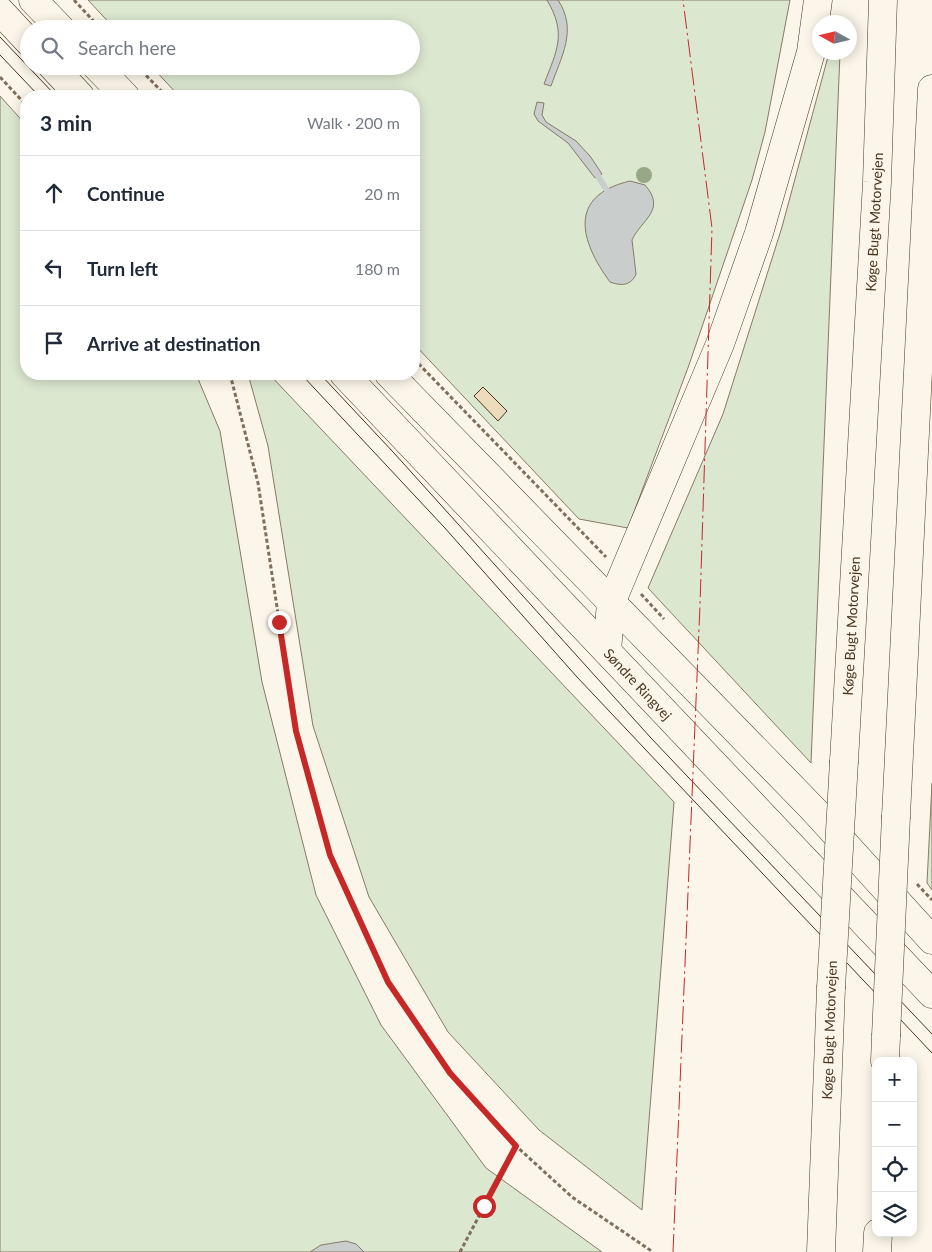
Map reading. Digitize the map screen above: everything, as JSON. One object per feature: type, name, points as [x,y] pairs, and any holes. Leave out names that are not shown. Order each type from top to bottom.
[{"type":"main road","points":[[33,0],[52,20]]},
{"type":"main road","points":[[606,651],[611,604],[720,344],[759,233],[811,52],[818,0]]},
{"type":"main road","name":"Køge Bugt Motorvejen","points":[[821,1252],[831,988],[876,192],[883,0]]},
{"type":"main road","points":[[0,11],[20,32]]},
{"type":"main road","points":[[60,75],[74,90]]},
{"type":"main road","points":[[105,75],[119,90]]},
{"type":"main road","points":[[885,1048],[932,89]]},
{"type":"main road","name":"Søndre Ringvej","points":[[350,380],[932,994]]},
{"type":"main road","points":[[395,380],[611,604],[814,810],[932,940]]},
{"type":"main road","points":[[877,1252],[878,1237]]},
{"type":"path","points":[[74,0],[93,20]]},
{"type":"path","points":[[146,75],[160,90]]},
{"type":"path","points":[[0,77],[20,99]]},
{"type":"path","points":[[232,380],[258,483],[296,731],[330,855],[388,982],[450,1073],[516,1146],[572,1197],[653,1252]]},
{"type":"path","points":[[460,1252],[516,1146]]},
{"type":"green space","points":[[88,0],[790,0],[765,132],[752,180],[689,365],[628,528],[579,519],[420,350],[420,90],[173,90],[159,75],[420,75],[420,20],[107,20]]},
{"type":"green space","points":[[827,60],[840,60],[811,763],[648,588],[723,414],[782,227]]},
{"type":"green space","points":[[0,96],[20,118],[20,380],[199,380],[220,431],[262,682],[316,895],[381,1025],[486,1168],[602,1252],[0,1252]]},
{"type":"green space","points":[[250,380],[275,380],[674,802],[642,1210],[539,1130],[448,1032],[369,897],[313,726],[268,446]]},
{"type":"green space","points":[[932,783],[932,890],[927,883]]},
{"type":"shaded area","points":[[547,0],[558,0],[567,22],[566,43],[551,86],[544,84],[556,51],[558,33],[557,23]]},
{"type":"shaded area","points":[[537,102],[544,103],[542,115],[546,122],[576,141],[590,156],[602,174],[595,178],[568,143],[538,121],[534,114]]},
{"type":"shaded area","points":[[630,181],[645,185],[654,201],[650,214],[632,240],[636,274],[628,283],[618,284],[610,282],[600,267],[587,236],[585,222],[588,209],[596,197],[610,188]]},
{"type":"shaded area","points":[[346,1241],[356,1244],[364,1252],[310,1252],[321,1245]]},
{"type":"building","points":[[483,387],[507,411],[498,421],[474,396]]},
{"type":"waterway","points":[[595,171],[606,189]]},
{"type":"tram line","points":[[0,37],[20,58]]},
{"type":"tram line","points":[[0,55],[33,90]]},
{"type":"tram line","points":[[36,75],[50,90]]},
{"type":"tram line","points":[[307,380],[444,527],[577,677],[932,1053]]},
{"type":"tram line","points":[[326,380],[394,453],[651,738],[932,1034]]},
{"type":"power","points":[[673,1252],[700,605],[712,228],[683,0]]},
{"type":"route","points":[[279,622],[296,731],[330,855],[388,982],[450,1073],[516,1146],[484,1206]]}]
